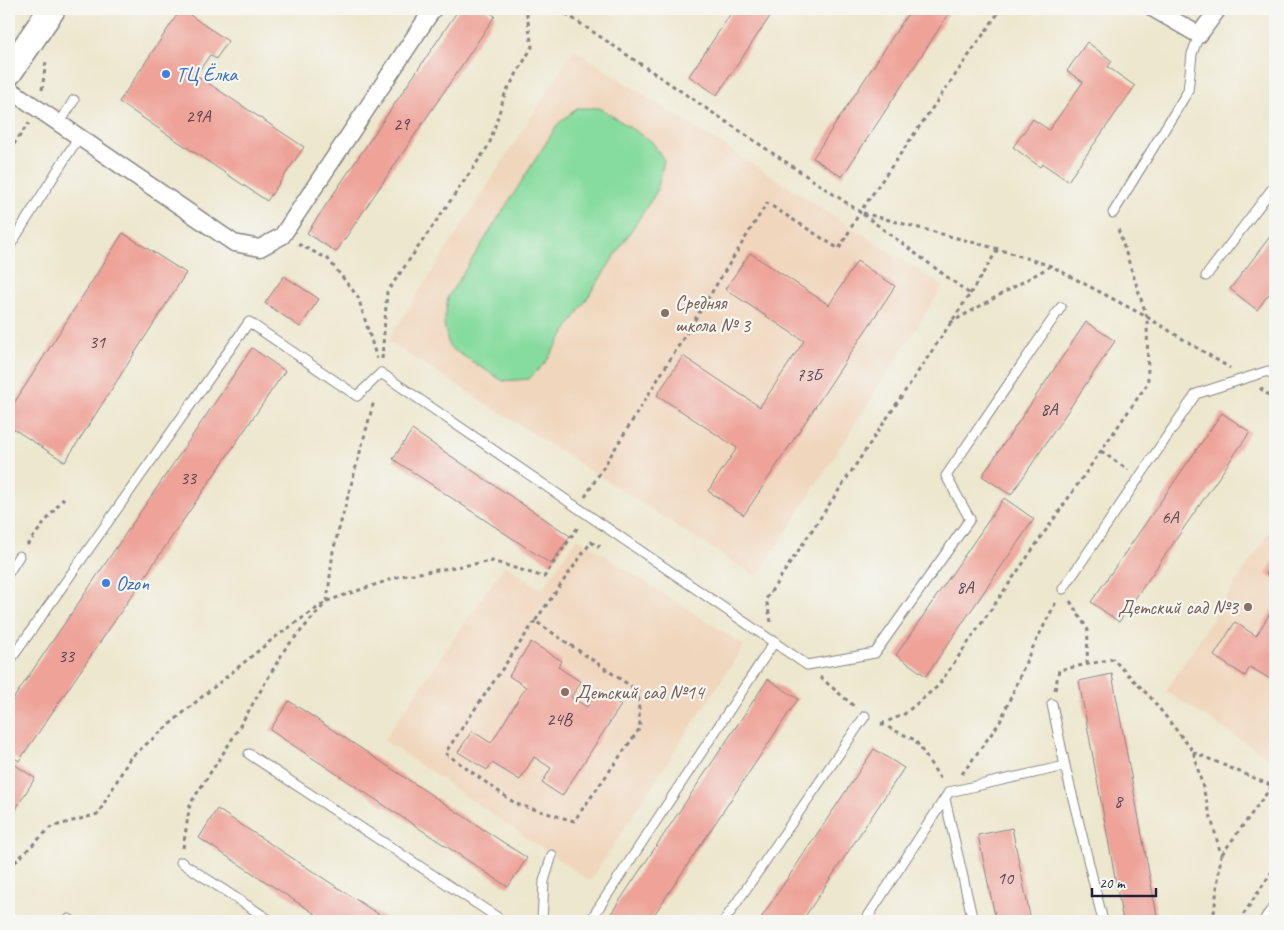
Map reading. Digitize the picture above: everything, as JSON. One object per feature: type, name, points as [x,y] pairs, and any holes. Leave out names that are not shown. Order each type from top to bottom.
[{"type":"main road","points":[[9,72],[52,9]]},
{"type":"street","points":[[9,89],[234,243],[260,248],[282,236],[433,9]]},
{"type":"street","points":[[1154,9],[1199,35],[1218,9]]},
{"type":"street","points":[[1270,921],[1275,914]]},
{"type":"lane","points":[[1113,213],[1188,91],[1192,54],[1199,35]]},
{"type":"lane","points":[[59,124],[74,100]]},
{"type":"lane","points":[[9,247],[78,138]]},
{"type":"lane","points":[[1206,276],[1275,185]]},
{"type":"lane","points":[[9,662],[249,322],[357,396],[381,373],[775,641],[807,665],[876,653],[970,519],[946,476],[1061,306]]},
{"type":"lane","points":[[1063,589],[1196,394],[1268,372],[1275,376]]},
{"type":"lane","points":[[9,572],[19,556]]},
{"type":"lane","points":[[590,921],[775,641]]},
{"type":"lane","points":[[1052,704],[1065,766],[1103,921]]},
{"type":"lane","points":[[724,921],[865,716]]},
{"type":"lane","points":[[249,754],[503,921]]},
{"type":"lane","points":[[864,921],[947,796],[1065,766]]},
{"type":"lane","points":[[947,796],[973,921]]},
{"type":"lane","points":[[542,921],[544,881],[552,855]]},
{"type":"lane","points":[[181,862],[271,921]]},
{"type":"path","points":[[181,862],[190,804],[231,741],[285,649],[327,601],[332,552],[381,373],[387,292],[489,145],[505,94],[532,47],[526,9]]},
{"type":"path","points":[[559,9],[860,212],[970,294]]},
{"type":"path","points":[[9,868],[51,827],[98,814],[130,758],[267,644],[327,601],[401,576],[492,561],[544,577],[578,527],[579,507],[767,203],[839,249],[860,212],[1001,9]]},
{"type":"path","points":[[9,150],[38,109],[48,54]]},
{"type":"path","points":[[860,212],[998,249],[1051,266],[1147,317],[1246,378]]},
{"type":"path","points":[[881,724],[902,715],[938,686],[1148,383],[1147,317],[1113,213]]},
{"type":"path","points":[[282,236],[328,259],[358,297],[381,373]]},
{"type":"path","points":[[775,641],[766,599],[970,294],[998,249]]},
{"type":"path","points":[[950,324],[1051,266]]},
{"type":"path","points":[[1100,451],[1139,478]]},
{"type":"path","points":[[19,556],[64,498]]},
{"type":"path","points":[[535,621],[638,691],[640,728],[574,821],[516,804],[445,753],[535,621],[591,542],[598,547]]},
{"type":"path","points":[[807,665],[865,716],[915,740],[947,796],[1000,722],[1029,655],[1063,589]]},
{"type":"path","points":[[1063,589],[1088,630],[1087,664]]},
{"type":"path","points":[[1052,704],[1060,670],[1113,659],[1151,698],[1193,751],[1221,855],[1213,921]]},
{"type":"path","points":[[1193,751],[1274,787],[1221,855]]},
{"type":"path","points":[[1239,921],[1275,867]]},
{"type":"shaded area","name":"Средняя школа № 3","points":[[574,50],[943,286],[757,577],[388,341]]},
{"type":"shaded area","name":"Детский сад №3","points":[[1275,523],[1275,762],[1166,691]]},
{"type":"shaded area","name":"Детский сад №14","points":[[577,538],[744,645],[590,881],[384,740],[505,565],[542,590]]},
{"type":"green space","points":[[577,108],[600,108],[652,142],[664,160],[657,191],[545,363],[529,379],[503,381],[449,347],[444,324],[448,297],[558,124]]},
{"type":"building","points":[[181,9],[228,41],[216,59],[210,55],[196,75],[304,147],[267,201],[119,102]]},
{"type":"building","points":[[459,9],[485,9],[495,16],[336,252],[307,233]]},
{"type":"building","points":[[734,9],[775,9],[717,95],[689,76]]},
{"type":"building","points":[[911,9],[952,9],[842,177],[813,158]]},
{"type":"building","points":[[1087,42],[1112,61],[1108,67],[1135,86],[1068,181],[1043,164],[1040,167],[1013,147],[1033,119],[1049,130],[1083,82],[1067,71]]},
{"type":"building","points":[[1275,230],[1275,286],[1257,310],[1230,289]]},
{"type":"building","points":[[123,233],[186,273],[65,462],[9,426],[9,411]]},
{"type":"building","points":[[750,253],[829,305],[857,261],[895,286],[744,515],[708,491],[737,448],[657,395],[683,356],[760,407],[804,341],[725,289]]},
{"type":"building","points":[[284,276],[319,299],[300,327],[265,303]]},
{"type":"building","points":[[1086,322],[1115,341],[1011,495],[982,476]]},
{"type":"building","points":[[252,348],[285,371],[19,761],[9,754],[9,705]]},
{"type":"building","points":[[1222,413],[1250,432],[1119,622],[1091,602]]},
{"type":"building","points":[[412,430],[570,536],[551,564],[393,459]]},
{"type":"building","points":[[1004,498],[1034,519],[926,676],[896,655]]},
{"type":"building","points":[[1275,559],[1275,579],[1266,574]]},
{"type":"building","points":[[1275,605],[1275,682],[1250,667],[1245,676],[1214,656],[1235,622],[1256,636]]},
{"type":"building","points":[[531,642],[562,661],[558,667],[581,682],[571,697],[587,707],[597,690],[621,705],[562,796],[542,783],[551,768],[534,757],[520,780],[492,763],[487,770],[458,752],[472,731],[491,743],[526,687],[509,676]]},
{"type":"building","points":[[1112,674],[1158,921],[1123,921],[1079,681]]},
{"type":"building","points":[[768,679],[798,699],[650,921],[619,921],[610,915]]},
{"type":"building","points":[[289,701],[527,858],[508,887],[270,730]]},
{"type":"building","points":[[874,749],[904,768],[802,921],[759,921]]},
{"type":"building","points":[[9,761],[35,778],[9,820]]},
{"type":"building","points":[[217,809],[389,921],[326,921],[199,838]]},
{"type":"building","points":[[1012,828],[1031,921],[996,921],[978,835]]},
{"type":"place","name":"ТЦ Ёлка","points":[[166,74]]},
{"type":"place","name":"Средняя школа № 3","points":[[665,313]]},
{"type":"place","name":"Ozon","points":[[106,583]]},
{"type":"place","name":"Детский сад №3","points":[[1248,607]]},
{"type":"place","name":"Детский сад №14","points":[[565,692]]}]
